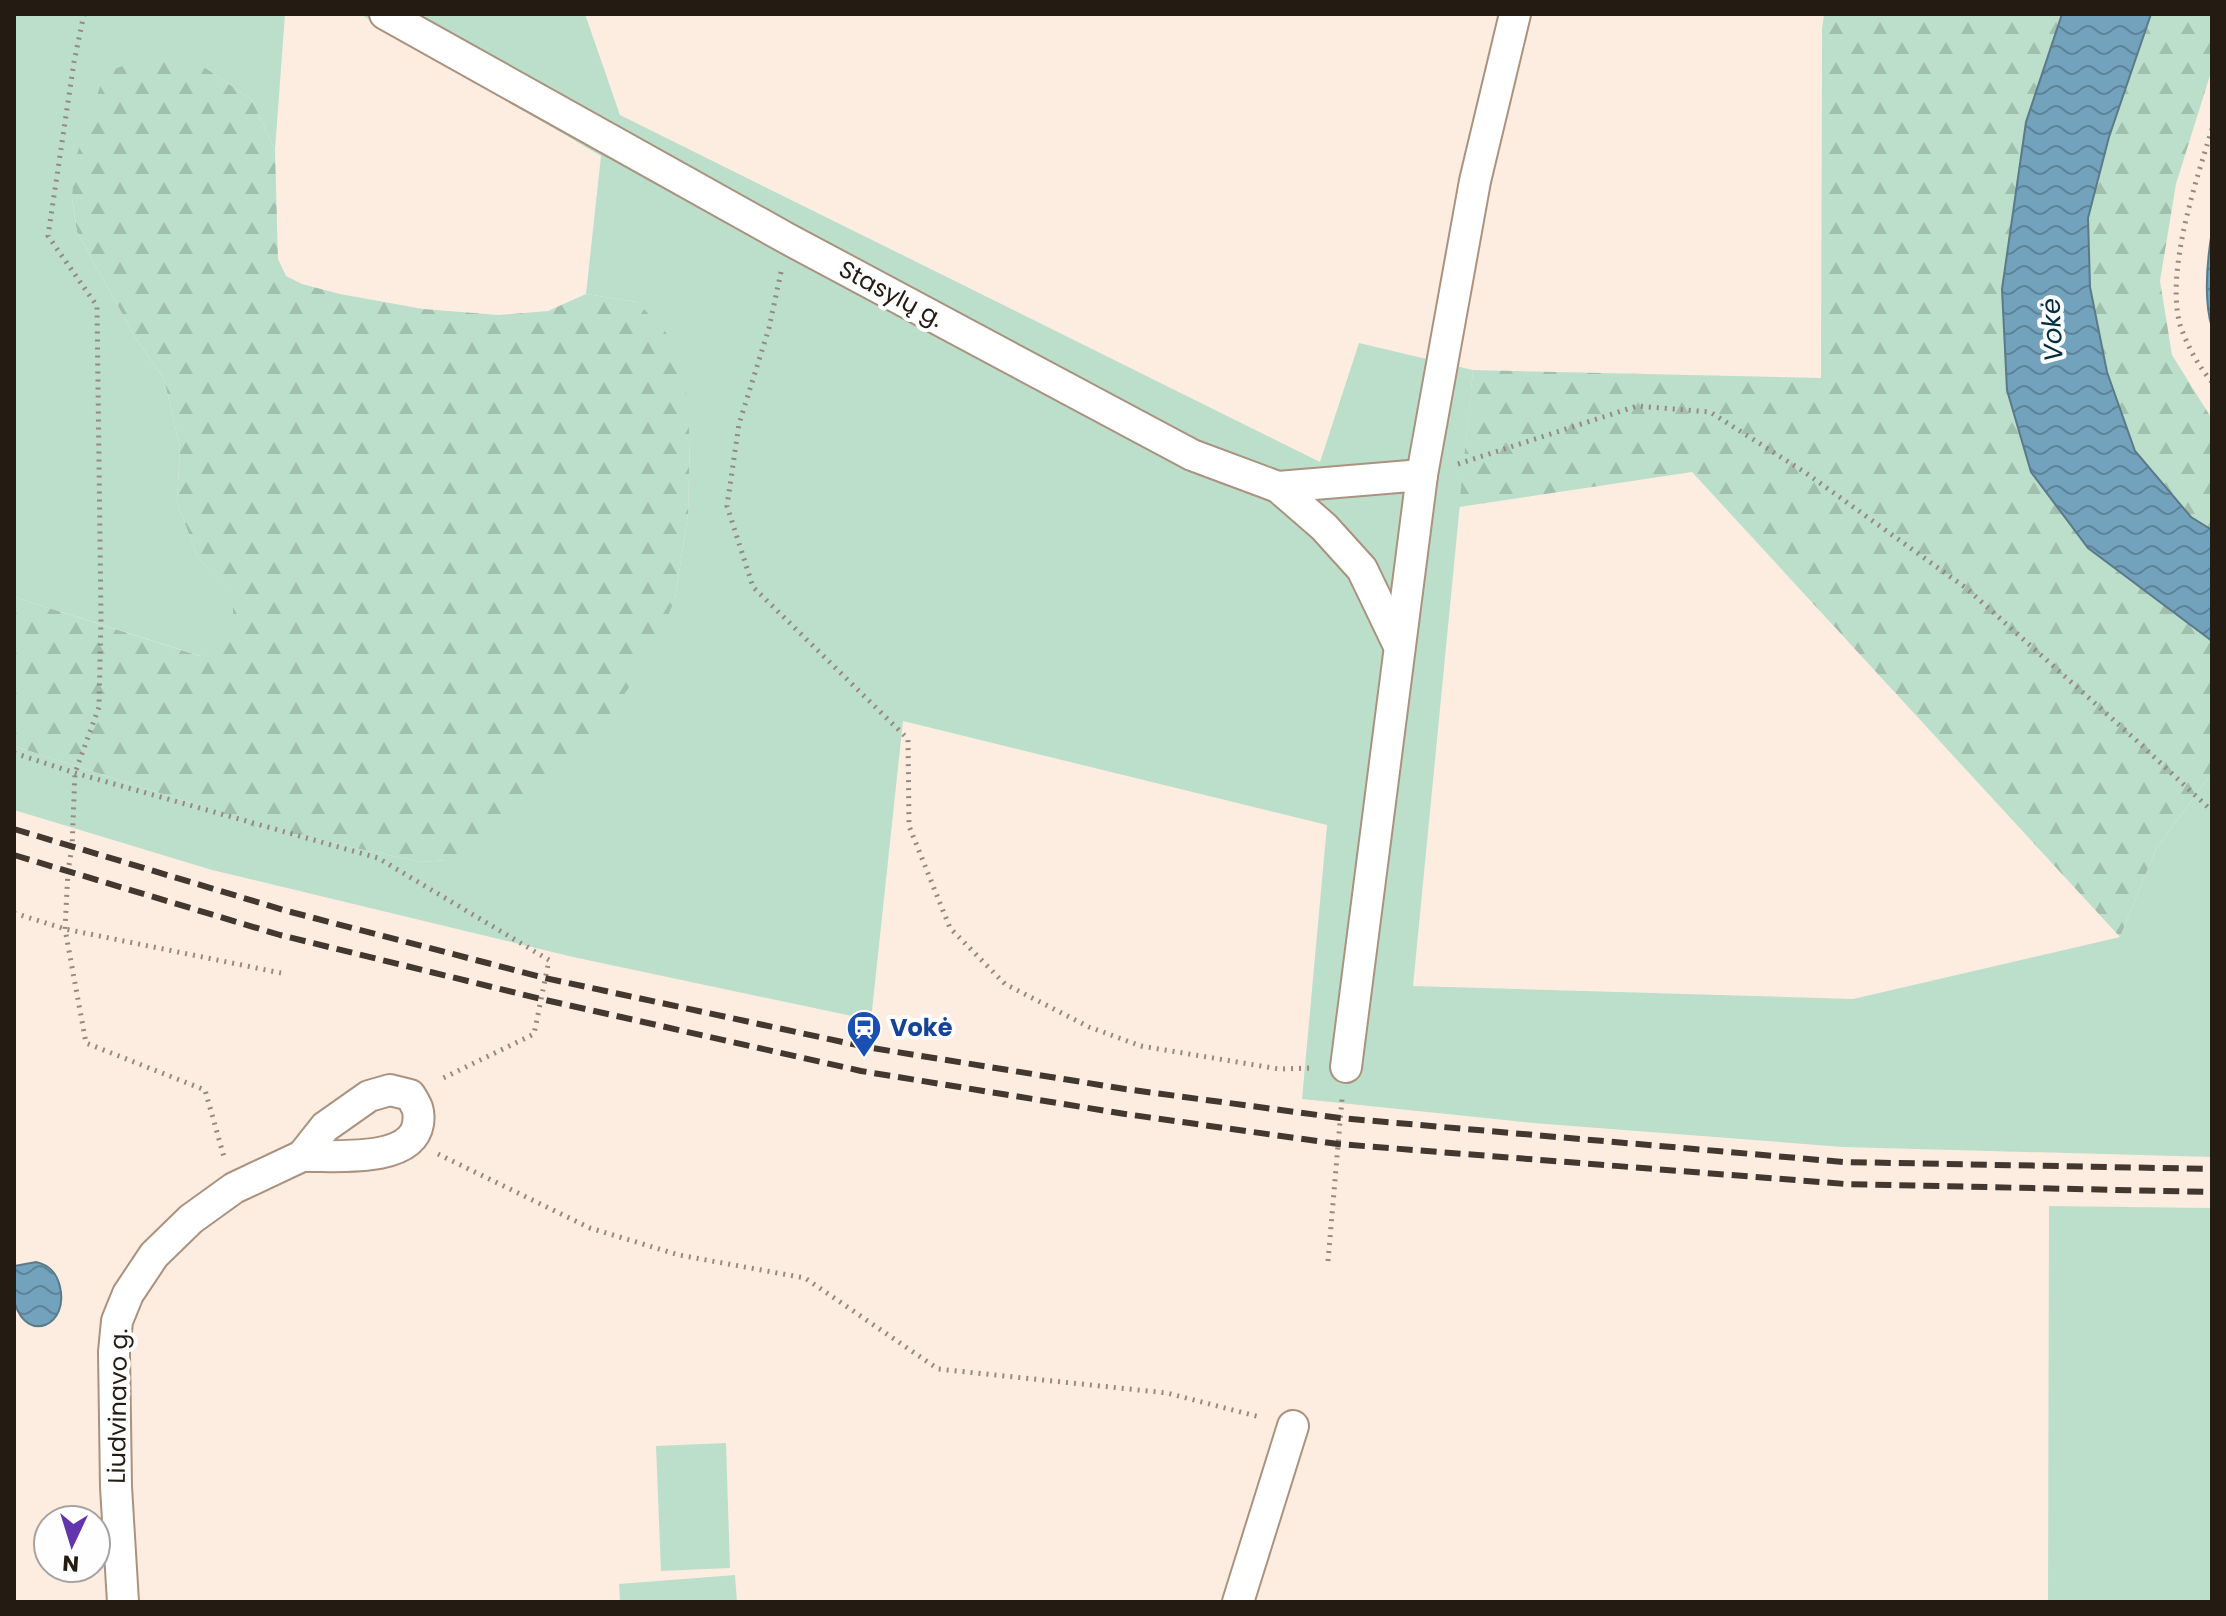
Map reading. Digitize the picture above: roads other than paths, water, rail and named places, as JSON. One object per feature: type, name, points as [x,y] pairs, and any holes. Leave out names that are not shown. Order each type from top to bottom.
[{"type":"street","name":"Stasylų g.","points":[[385,14],[788,239],[1192,455],[1278,487],[1422,475]]},
{"type":"street","points":[[1346,1067],[1422,475],[1475,181],[1515,14]]},
{"type":"street","points":[[1278,487],[1324,527],[1362,569],[1399,646]]},
{"type":"street","name":"Liudvinavo g.","points":[[123,1602],[115,1472],[114,1352],[117,1321],[128,1294],[154,1255],[191,1219],[234,1188],[302,1156],[376,1154],[407,1144],[417,1129],[419,1109],[410,1095],[390,1090],[369,1096],[325,1127],[302,1156]]},
{"type":"street","points":[[1238,1602],[1293,1426]]},
{"type":"water","points":[[2062,14],[2151,14],[2109,137],[2088,218],[2090,287],[2107,372],[2135,451],[2191,517],[2212,530],[2212,641],[2088,548],[2031,472],[2007,390],[2002,289],[2026,122]]},
{"type":"water","points":[[2212,231],[2212,328],[2207,267]]},
{"type":"water","points":[[36,1262],[55,1274],[61,1300],[53,1320],[37,1326],[29,1324],[21,1316],[13,1290],[14,1266]]},
{"type":"railway","points":[[14,829],[287,911],[545,978],[866,1047],[1125,1089],[1340,1118],[1843,1162],[2212,1169]]},
{"type":"railway","points":[[14,855],[280,935],[541,999],[861,1071],[1125,1114],[1338,1144],[1845,1184],[2212,1192]]},
{"type":"place","name":"Vokė","points":[[864,1059]]}]
